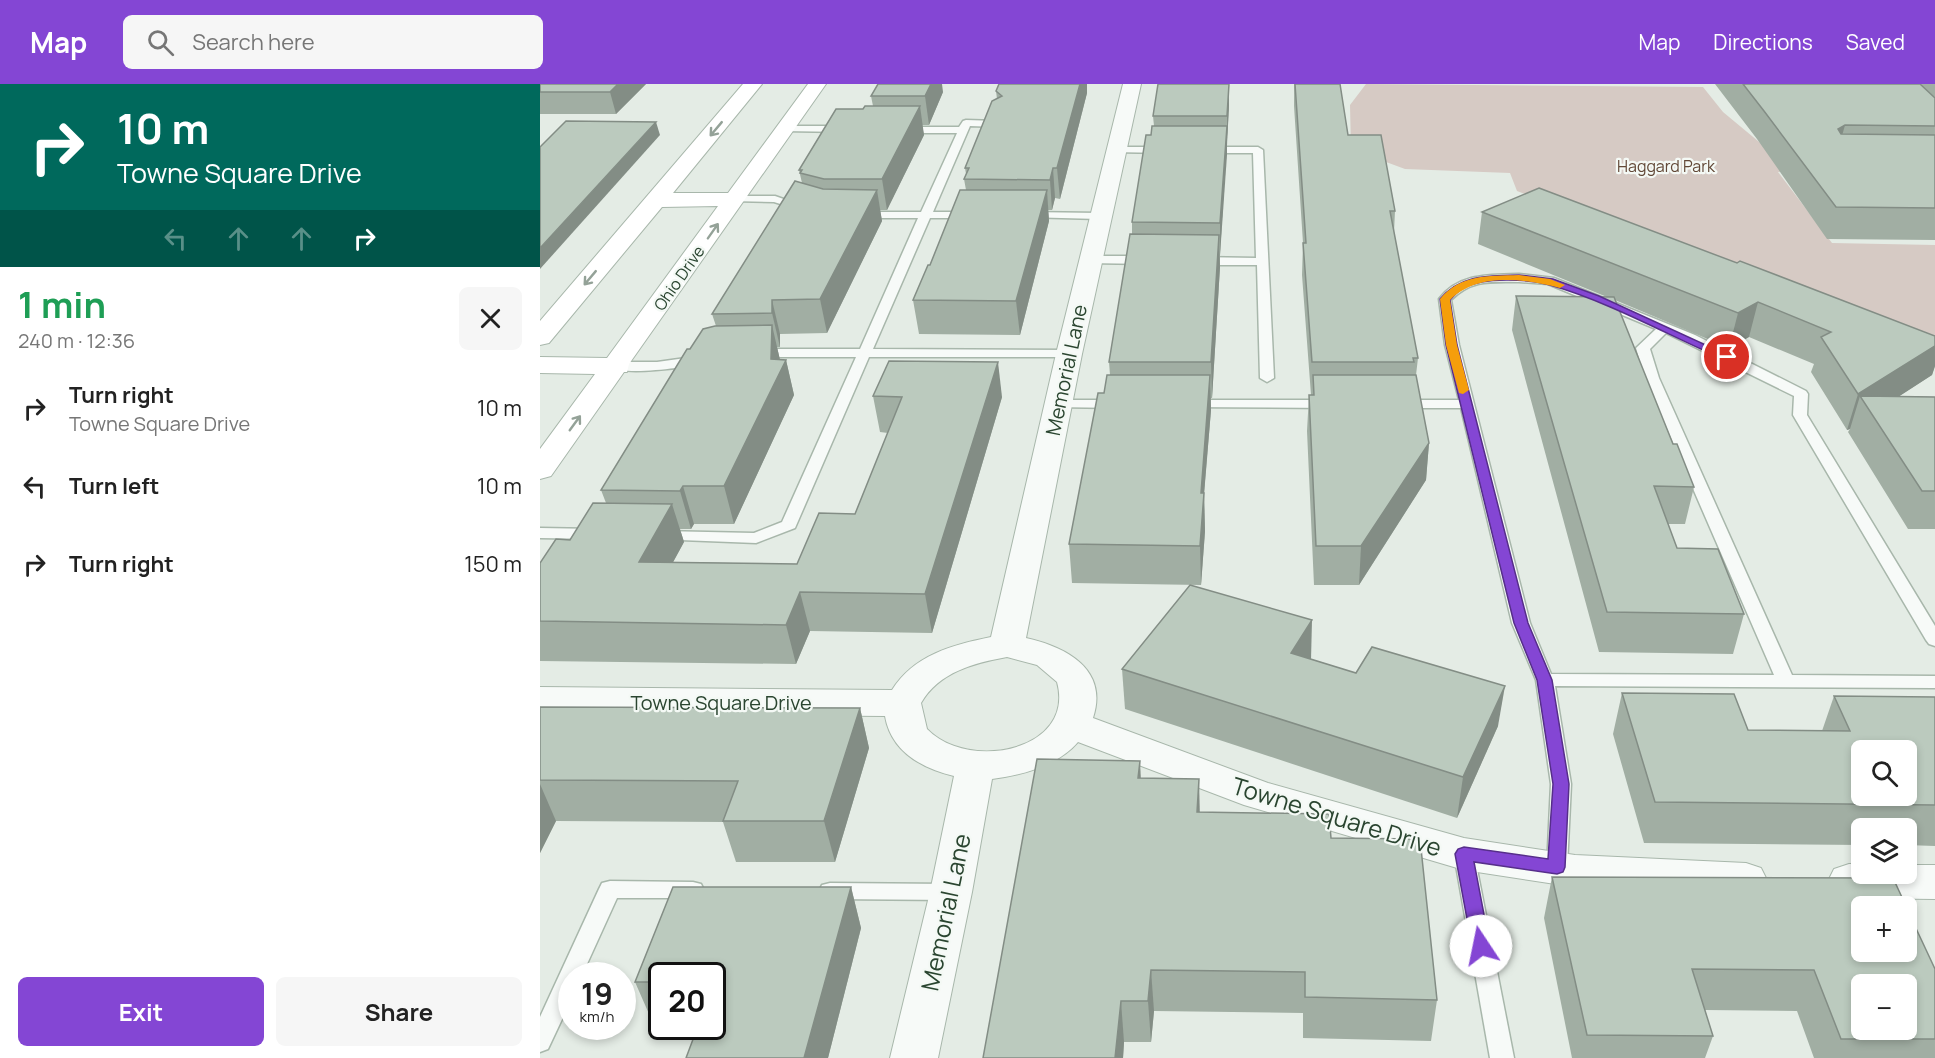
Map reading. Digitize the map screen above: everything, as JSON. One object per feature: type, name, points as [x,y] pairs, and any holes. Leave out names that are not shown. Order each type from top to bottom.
[{"type":"main road","points":[[540,337],[753,84]]},
{"type":"main road","name":"Ohio Drive","points":[[540,470],[617,366],[817,84]]},
{"type":"main road","points":[[657,200],[735,200]]},
{"type":"main road","points":[[540,365],[617,366]]},
{"type":"street","name":"Memorial Lane","points":[[1007,645],[1069,354],[1130,89]]},
{"type":"street","points":[[1007,645],[1035,651],[1056,660],[1070,673],[1079,689],[1079,707],[1072,725],[1048,747],[1014,762],[975,766],[946,761],[923,749],[908,730],[902,703],[917,680],[941,664],[975,651],[1007,645]]},
{"type":"street","name":"Towne Square Drive","points":[[540,700],[902,703]]},
{"type":"street","name":"Towne Square Drive","points":[[1072,725],[1258,795],[1464,854],[1575,871],[1800,881],[1935,882]]},
{"type":"street","name":"Memorial Lane","points":[[914,1058],[951,892],[975,766]]},
{"type":"lane","points":[[642,535],[756,538],[789,525],[966,123],[998,123]]},
{"type":"lane","points":[[786,129],[856,129]]},
{"type":"lane","points":[[891,130],[963,130]]},
{"type":"lane","points":[[1116,150],[1258,150],[1267,378]]},
{"type":"lane","points":[[735,200],[775,200],[796,205],[811,213]]},
{"type":"lane","points":[[851,215],[986,215]]},
{"type":"lane","points":[[1021,215],[1100,216]]},
{"type":"lane","points":[[1090,260],[1162,261]]},
{"type":"lane","points":[[1184,261],[1263,262]]},
{"type":"lane","points":[[1557,867],[1561,784],[1545,680],[1521,623],[1452,345],[1445,299],[1458,286],[1479,279],[1519,278],[1550,282],[1664,328],[1801,394],[1800,415],[1935,640]]},
{"type":"lane","points":[[1664,328],[1643,348],[1652,378],[1786,681]]},
{"type":"lane","points":[[742,353],[1069,354]]},
{"type":"lane","points":[[617,366],[678,365],[714,356]]},
{"type":"lane","points":[[1059,404],[1137,404]]},
{"type":"lane","points":[[1172,404],[1349,404]]},
{"type":"lane","points":[[1384,404],[1466,404]]},
{"type":"lane","points":[[540,533],[608,535]]},
{"type":"lane","points":[[1545,680],[1935,682]]},
{"type":"lane","points":[[1464,854],[1502,1058]]},
{"type":"lane","points":[[540,1042],[610,889],[715,890]]},
{"type":"lane","points":[[809,891],[951,892]]},
{"type":"green space","name":"Haggard Park","points":[[1366,84],[1703,87],[1723,112],[1770,151],[1831,168],[1778,172],[1832,243],[1935,245],[1935,352],[1681,257],[1517,191],[1510,173],[1405,169],[1351,149],[1350,105]]},
{"type":"building","points":[[540,84],[618,84],[610,92],[540,92]]},
{"type":"building","points":[[878,84],[931,84],[925,96],[871,96]]},
{"type":"building","points":[[999,84],[1080,84],[1057,168],[1053,168],[1050,180],[964,179],[969,168],[965,168],[992,101],[1002,96],[996,91]]},
{"type":"building","points":[[1158,84],[1229,84],[1227,116],[1153,116]]},
{"type":"building","points":[[1295,84],[1340,84],[1348,135],[1381,135],[1395,211],[1390,211],[1418,358],[1413,358],[1414,362],[1312,362]]},
{"type":"building","points":[[1743,84],[1920,84],[1935,98],[1935,126],[1845,125],[1838,129],[1841,134],[1935,135],[1935,208],[1836,207]]},
{"type":"building","points":[[865,106],[920,106],[882,179],[824,179],[800,173],[802,170],[799,170],[836,109],[863,109]]},
{"type":"building","points":[[566,121],[656,122],[540,248],[540,147]]},
{"type":"building","points":[[1152,126],[1227,126],[1220,223],[1132,222],[1146,135],[1151,135]]},
{"type":"building","points":[[795,181],[823,189],[877,190],[820,299],[772,300],[772,313],[712,314]]},
{"type":"building","points":[[1539,188],[1737,263],[1740,261],[1935,336],[1935,346],[1858,394],[1821,337],[1831,332],[1758,302],[1738,313],[1482,212]]},
{"type":"building","points":[[960,190],[1047,190],[1016,301],[913,300],[930,265]]},
{"type":"building","points":[[1130,234],[1219,235],[1211,362],[1109,362]]},
{"type":"building","points":[[1516,296],[1614,297],[1673,444],[1677,444],[1694,487],[1654,486],[1677,548],[1718,549],[1744,614],[1607,612]]},
{"type":"building","points":[[772,325],[771,359],[786,360],[724,486],[683,486],[680,491],[601,490],[687,349],[690,349],[703,329],[715,326]]},
{"type":"building","points":[[889,361],[998,362],[925,594],[800,592],[786,625],[540,621],[540,563],[556,539],[570,540],[593,503],[672,504],[639,562],[797,564],[819,513],[855,514],[902,397],[873,396]]},
{"type":"building","points":[[1107,375],[1210,375],[1201,493],[1204,493],[1200,546],[1069,544],[1098,393],[1104,393]]},
{"type":"building","points":[[1313,375],[1416,375],[1429,443],[1361,546],[1316,546],[1309,395],[1314,395]]},
{"type":"building","points":[[1860,396],[1935,397],[1935,491],[1922,491]]},
{"type":"building","points":[[1190,585],[1312,620],[1291,653],[1356,673],[1372,647],[1505,686],[1463,777],[1122,669]]},
{"type":"building","points":[[1622,693],[1734,694],[1748,730],[1850,731],[1834,696],[1935,697],[1935,805],[1917,805],[1917,740],[1851,740],[1851,804],[1655,802]]},
{"type":"building","points":[[540,707],[860,708],[824,821],[723,821],[738,781],[540,780]]},
{"type":"building","points":[[1037,759],[1140,761],[1138,778],[1199,779],[1197,812],[1329,814],[1331,838],[1420,839],[1437,1000],[1305,997],[1305,972],[1151,970],[1148,1001],[1121,1001],[1115,1058],[983,1058]]},
{"type":"building","points":[[1552,877],[1851,878],[1851,884],[1896,884],[1901,896],[1851,896],[1851,962],[1917,962],[1917,931],[1935,969],[1935,1039],[1917,1039],[1917,974],[1851,974],[1851,1039],[1841,1039],[1814,970],[1692,969],[1713,1036],[1587,1035]]},
{"type":"building","points":[[673,887],[851,887],[804,1058],[686,1058],[693,1040],[726,1040],[726,962],[648,962],[648,982],[636,982]]},
{"type":"slow traffic","points":[[1463,390],[1452,345],[1445,299],[1458,286],[1479,279],[1519,278],[1560,285]]},
{"type":"route","points":[[1481,946],[1464,854],[1557,867],[1561,784],[1545,680],[1521,623],[1452,345],[1445,299],[1458,286],[1479,279],[1519,278],[1550,282],[1595,298],[1690,338],[1727,357]]}]
